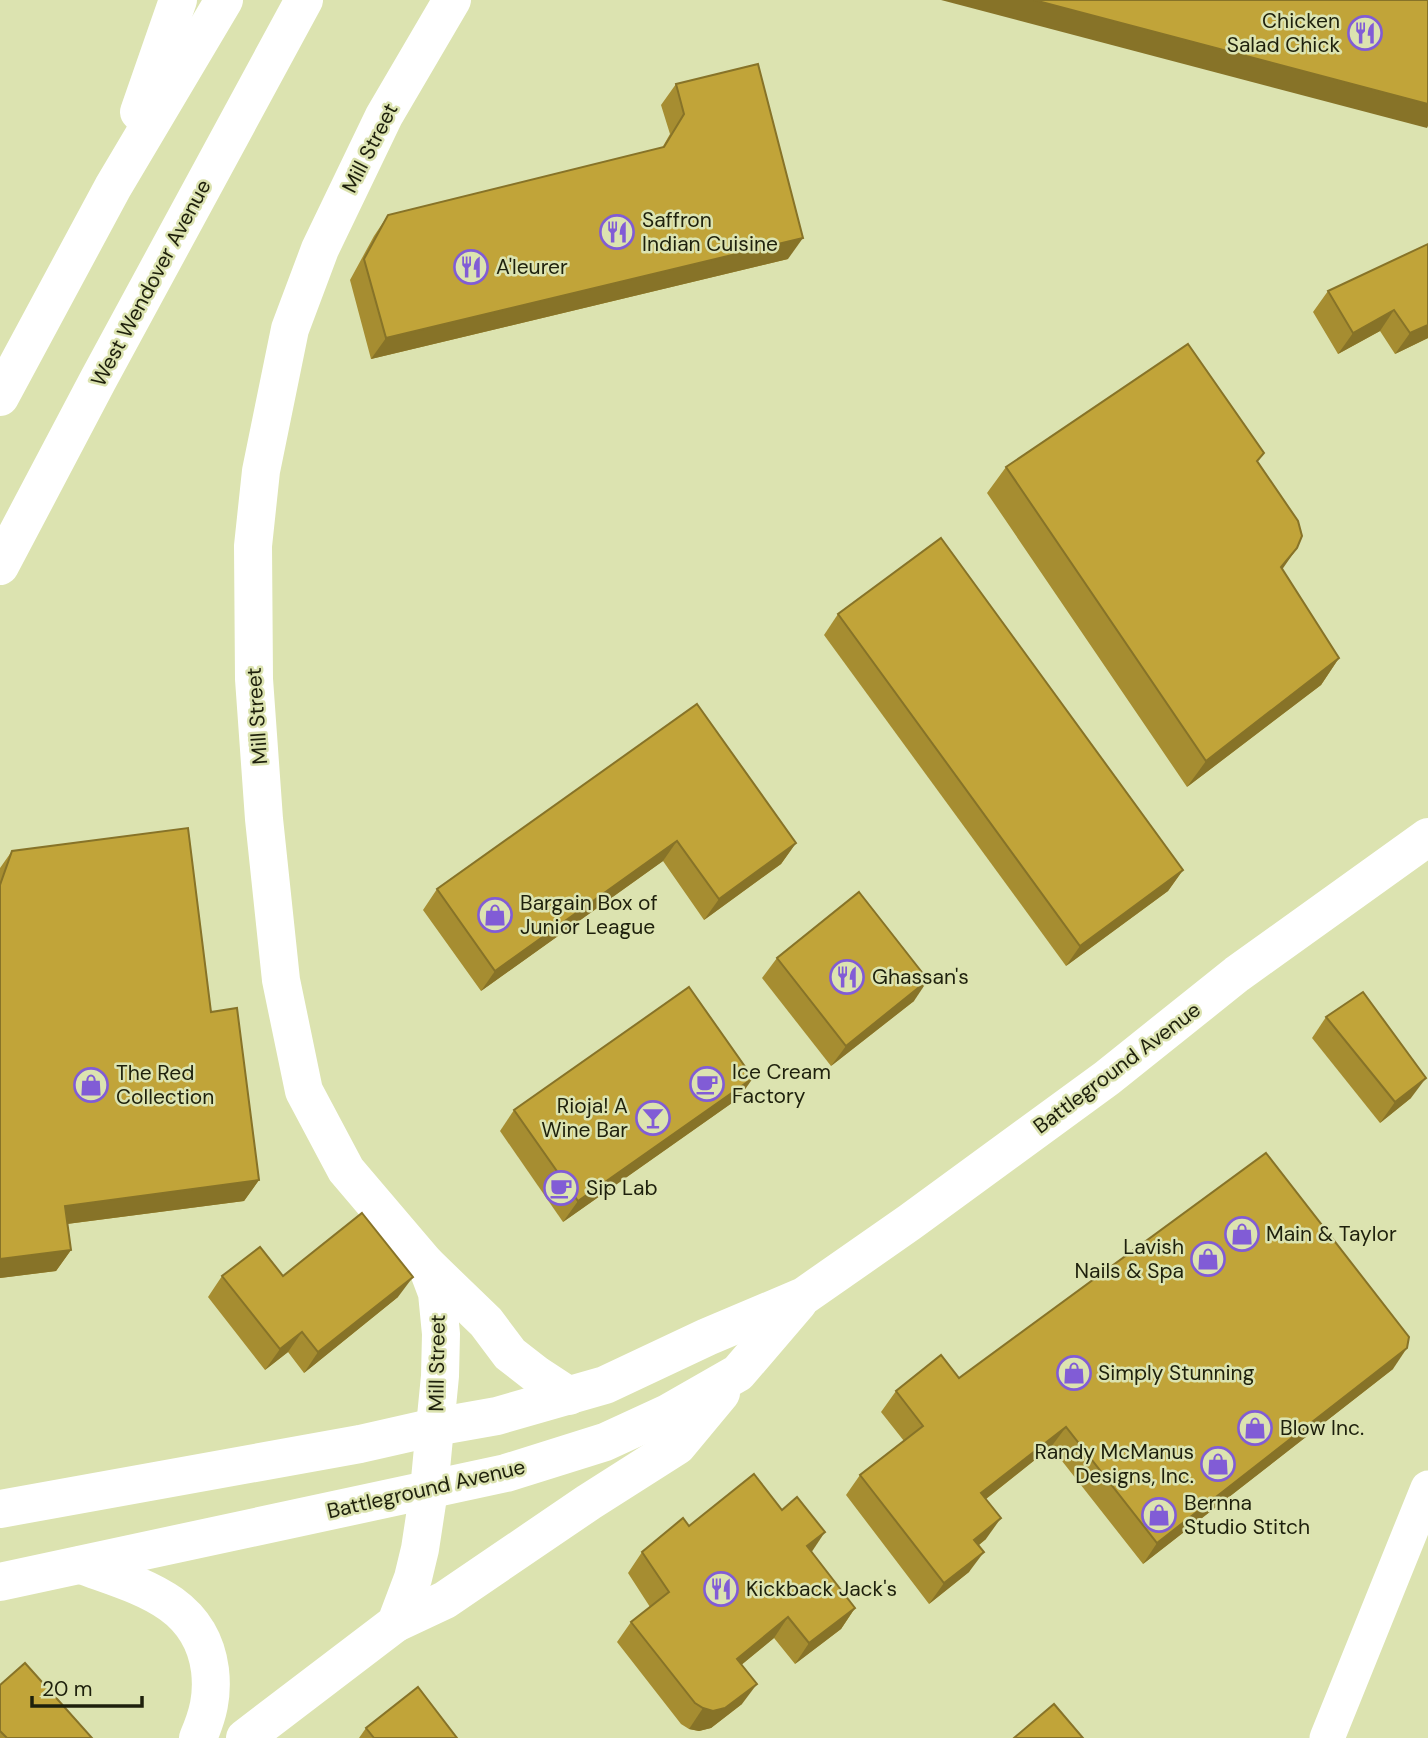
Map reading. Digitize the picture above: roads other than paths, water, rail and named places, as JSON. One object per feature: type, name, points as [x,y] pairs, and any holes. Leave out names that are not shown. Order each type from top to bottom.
[{"type":"main road","points":[[113,187],[178,0]]},
{"type":"main road","points":[[0,397],[113,187],[224,0]]},
{"type":"main road","name":"West Wendover Avenue","points":[[0,566],[304,0]]},
{"type":"main road","name":"Mill Street","points":[[396,1623],[413,1578],[429,1490],[442,1334],[437,1293],[426,1264],[346,1170],[304,1091],[281,980],[264,818],[254,679],[253,546],[261,471],[290,330],[320,249],[384,116],[452,0]]},
{"type":"main road","name":"Battleground Avenue","points":[[0,1510],[497,1416],[605,1385],[707,1337],[804,1296],[1107,1078],[1237,974],[1428,837]]},
{"type":"main road","points":[[426,1264],[486,1322],[510,1354],[537,1376],[569,1396]]},
{"type":"main road","name":"Battleground Avenue","points":[[0,1582],[506,1473],[605,1442],[668,1413],[738,1373],[804,1296]]},
{"type":"main road","points":[[244,1738],[396,1623],[445,1600],[677,1446],[738,1373]]},
{"type":"main road","points":[[81,1565],[147,1590],[178,1608],[197,1630],[208,1655],[212,1687],[207,1718],[198,1738]]},
{"type":"street","points":[[1327,1738],[1428,1488]]},
{"type":"place","name":"Chicken Salad Chick","points":[[1365,33]]},
{"type":"place","name":"Saffron Indian Cuisine","points":[[617,232]]},
{"type":"place","name":"A'leurer","points":[[471,267]]},
{"type":"place","name":"Bargain Box of Junior League","points":[[495,915]]},
{"type":"place","name":"Ghassan's","points":[[847,977]]},
{"type":"place","name":"Ice Cream Factory","points":[[707,1084]]},
{"type":"place","name":"The Red Collection","points":[[91,1085]]},
{"type":"place","name":"Rioja! A Wine Bar","points":[[653,1118]]},
{"type":"place","name":"Sip Lab","points":[[561,1188]]},
{"type":"place","name":"Main & Taylor","points":[[1242,1234]]},
{"type":"place","name":"Lavish Nails & Spa","points":[[1208,1259]]},
{"type":"place","name":"Simply Stunning","points":[[1074,1373]]},
{"type":"place","name":"Blow Inc.","points":[[1255,1428]]},
{"type":"place","name":"Randy McManus Designs, Inc.","points":[[1218,1464]]},
{"type":"place","name":"Bernna Studio Stitch","points":[[1159,1515]]},
{"type":"place","name":"Kickback Jack's","points":[[721,1589]]}]
